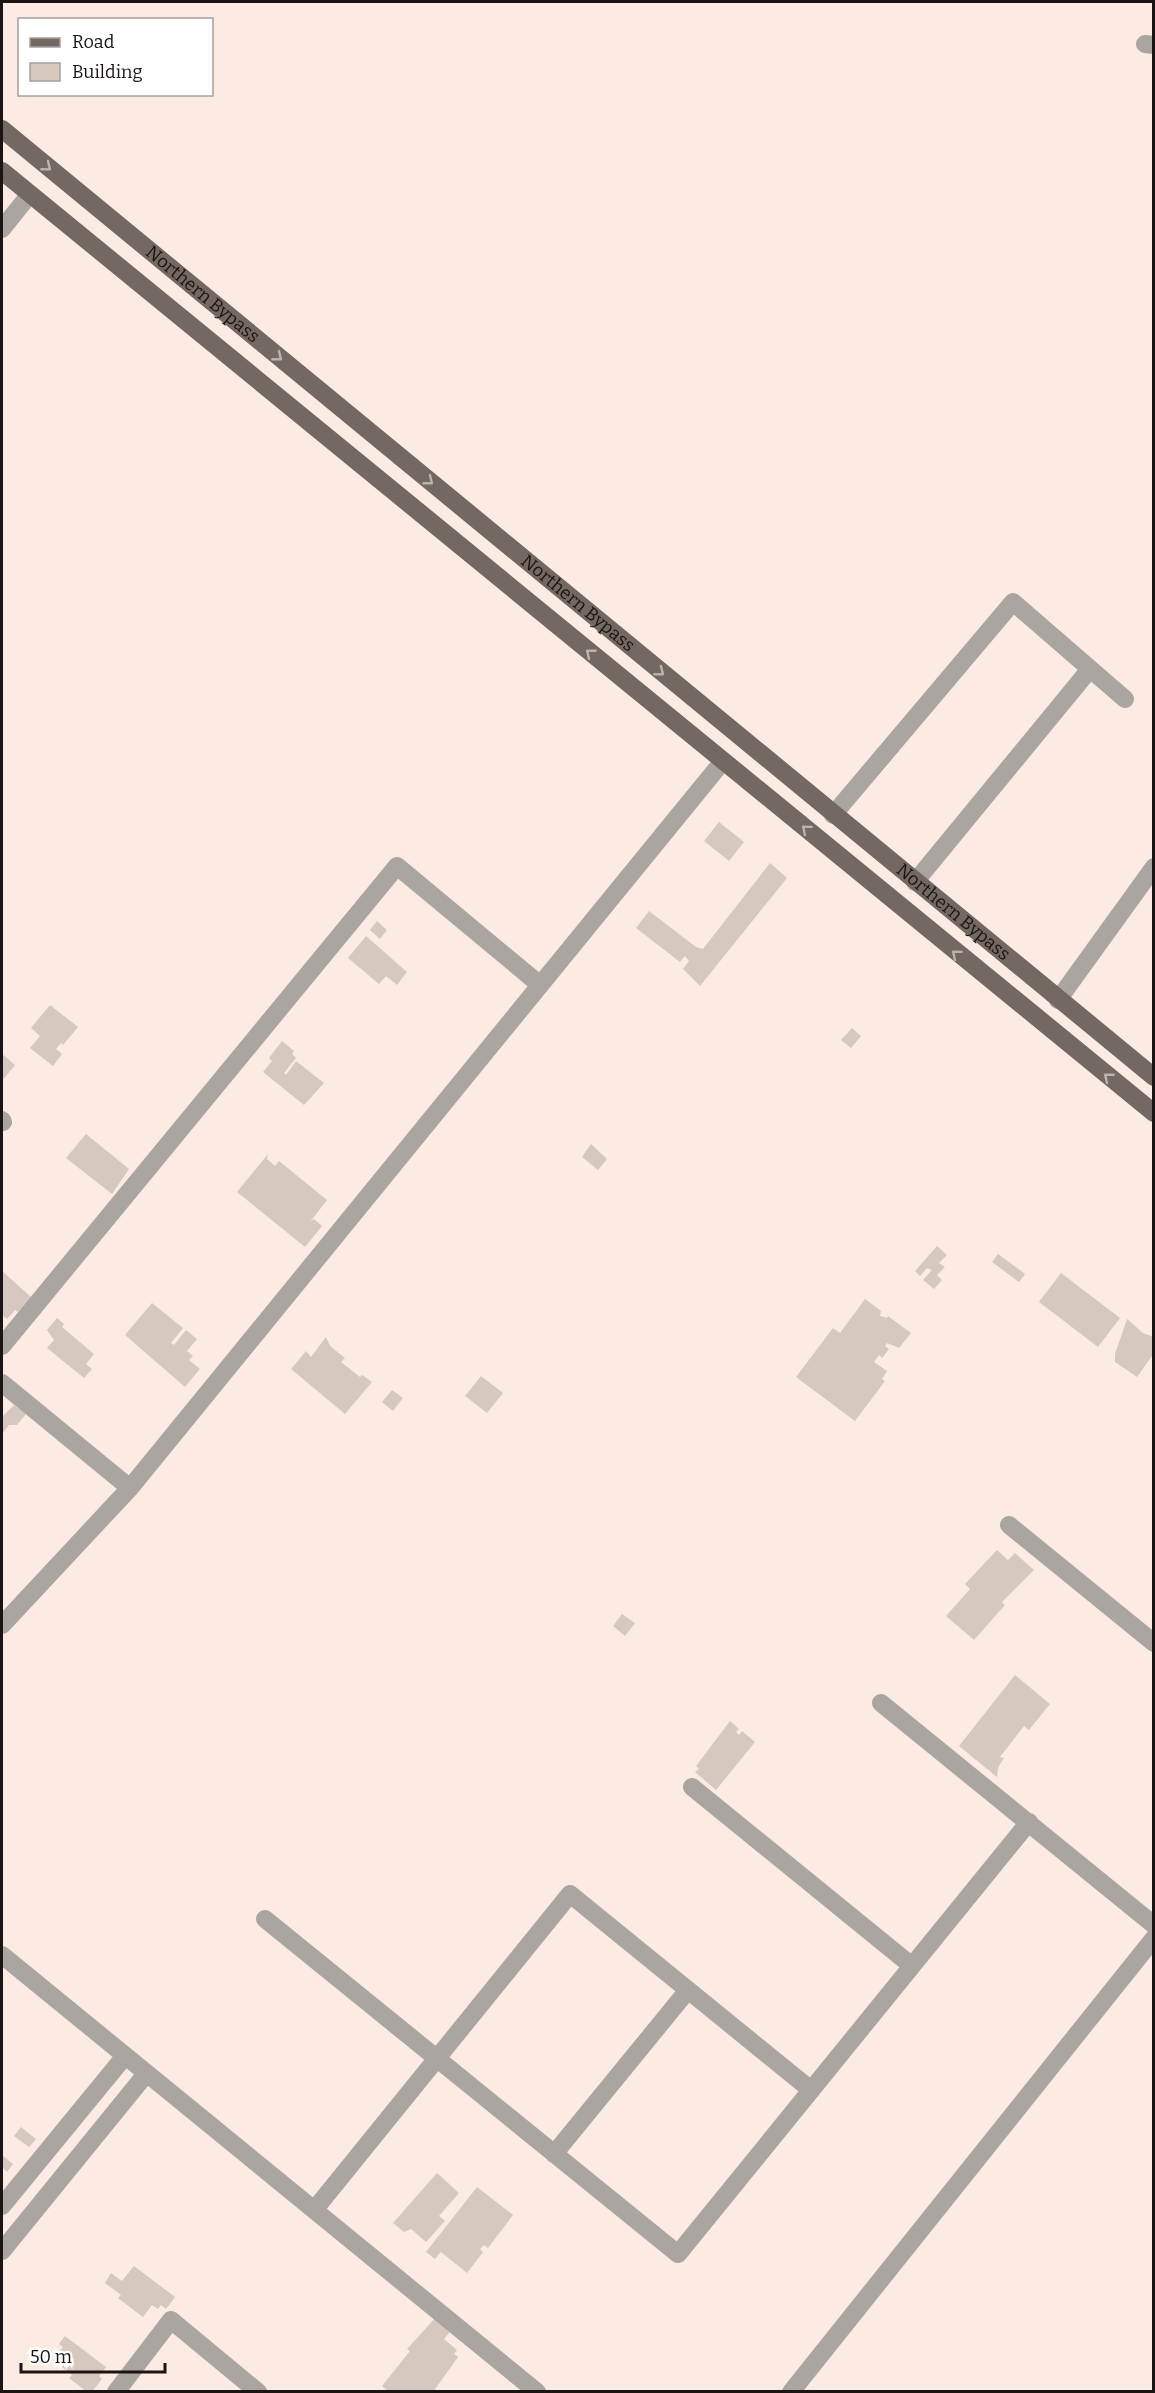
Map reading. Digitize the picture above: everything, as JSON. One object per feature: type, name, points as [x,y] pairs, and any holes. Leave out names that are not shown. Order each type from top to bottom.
[{"type":"main road","name":"Northern Bypass","points":[[2,129],[1154,1077]]},
{"type":"main road","name":"Northern Bypass","points":[[2,171],[1154,1113]]},
{"type":"street","points":[[2,229],[30,194]]},
{"type":"street","points":[[833,815],[1013,603],[1125,699]]},
{"type":"street","points":[[915,882],[1090,669]]},
{"type":"street","points":[[2,1625],[130,1488],[723,761]]},
{"type":"street","points":[[2,1346],[397,866],[540,984]]},
{"type":"street","points":[[1058,1000],[1154,867]]},
{"type":"street","points":[[2,1383],[130,1488]]},
{"type":"street","points":[[1009,1525],[1154,1643]]},
{"type":"street","points":[[881,1703],[1154,1925]]},
{"type":"street","points":[[692,1787],[912,1966]]},
{"type":"street","points":[[265,1919],[678,2254],[1029,1822]]},
{"type":"street","points":[[315,2209],[570,1894],[811,2090]]},
{"type":"street","points":[[791,2391],[1154,1938]]},
{"type":"street","points":[[2,1955],[537,2391]]},
{"type":"street","points":[[554,2154],[688,1990]]},
{"type":"street","points":[[2,2206],[125,2056]]},
{"type":"street","points":[[2,2251],[146,2073]]},
{"type":"street","points":[[116,2391],[171,2320],[258,2391]]},
{"type":"building","points":[[719,822],[744,842],[729,861],[704,841]]},
{"type":"building","points":[[770,863],[787,878],[700,986],[683,969],[689,961],[685,956],[680,962],[636,928],[649,911],[696,947],[703,949]]},
{"type":"building","points":[[377,921],[387,930],[380,939],[370,930]]},
{"type":"building","points":[[366,936],[407,972],[397,985],[386,976],[379,984],[348,958]]},
{"type":"building","points":[[50,1005],[78,1027],[63,1045],[61,1043],[56,1049],[62,1054],[53,1066],[30,1048],[40,1036],[31,1028]]},
{"type":"building","points":[[852,1028],[861,1036],[851,1048],[841,1040]]},
{"type":"building","points":[[282,1041],[294,1051],[292,1054],[296,1058],[284,1073],[286,1075],[296,1061],[324,1083],[304,1105],[263,1072],[272,1061],[269,1058]]},
{"type":"building","points":[[2,1054],[15,1065],[2,1081]]},
{"type":"building","points":[[86,1134],[129,1169],[112,1194],[66,1158]]},
{"type":"building","points":[[591,1144],[607,1159],[598,1170],[582,1157]]},
{"type":"building","points":[[268,1154],[267,1159],[275,1166],[279,1161],[327,1200],[310,1222],[314,1219],[322,1226],[305,1247],[237,1192]]},
{"type":"building","points":[[937,1246],[947,1255],[939,1263],[945,1267],[937,1275],[942,1280],[934,1289],[923,1280],[932,1270],[927,1268],[920,1276],[915,1271]]},
{"type":"building","points":[[998,1254],[1025,1274],[1019,1282],[992,1262]]},
{"type":"building","points":[[2,1271],[31,1297],[18,1312],[15,1310],[7,1319],[2,1315]]},
{"type":"building","points":[[1061,1273],[1120,1318],[1098,1347],[1039,1302]]},
{"type":"building","points":[[865,1299],[881,1311],[880,1316],[887,1318],[888,1316],[911,1333],[899,1348],[887,1343],[885,1346],[889,1349],[882,1358],[879,1355],[874,1362],[887,1371],[882,1379],[885,1381],[855,1421],[796,1377],[833,1328],[840,1333]]},
{"type":"building","points":[[152,1303],[183,1328],[171,1343],[174,1345],[186,1330],[197,1339],[187,1351],[193,1356],[189,1360],[200,1369],[185,1387],[125,1335]]},
{"type":"building","points":[[57,1318],[64,1324],[62,1327],[94,1354],[86,1364],[92,1369],[84,1378],[47,1348],[54,1340],[47,1330]]},
{"type":"building","points":[[1127,1319],[1143,1333],[1154,1337],[1154,1353],[1137,1377],[1115,1362],[1115,1354]]},
{"type":"building","points":[[326,1337],[330,1346],[345,1358],[341,1362],[360,1377],[362,1375],[372,1382],[345,1414],[291,1369],[306,1351],[311,1357]]},
{"type":"building","points":[[481,1376],[503,1393],[487,1413],[465,1396]]},
{"type":"building","points":[[392,1390],[403,1398],[393,1411],[382,1402]]},
{"type":"building","points":[[14,1405],[26,1414],[17,1425],[9,1425],[2,1434],[2,1417]]},
{"type":"building","points":[[997,1550],[1008,1560],[1015,1553],[1034,1570],[1002,1602],[1005,1605],[974,1640],[946,1616],[970,1589],[965,1584]]},
{"type":"building","points":[[622,1614],[635,1623],[625,1636],[613,1626]]},
{"type":"building","points":[[1015,1675],[1050,1704],[1029,1730],[1024,1726],[1000,1757],[1004,1758],[998,1768],[997,1777],[959,1746]]},
{"type":"building","points":[[730,1721],[739,1729],[736,1732],[739,1735],[742,1731],[755,1742],[716,1790],[695,1772],[699,1769],[696,1766]]},
{"type":"building","points":[[21,2127],[36,2139],[29,2147],[14,2136]]},
{"type":"building","points":[[2,2155],[13,2164],[7,2172],[2,2167]]},
{"type":"building","points":[[437,2173],[459,2193],[439,2216],[445,2221],[426,2242],[411,2229],[404,2232],[393,2223]]},
{"type":"building","points":[[477,2187],[513,2215],[488,2248],[484,2245],[480,2249],[483,2252],[467,2273],[441,2252],[435,2259],[426,2252]]},
{"type":"building","points":[[134,2266],[175,2297],[166,2309],[161,2305],[158,2309],[152,2305],[143,2317],[118,2298],[121,2295],[105,2283],[111,2273],[122,2281]]},
{"type":"building","points":[[437,2316],[452,2329],[444,2339],[457,2350],[454,2354],[458,2357],[433,2392],[389,2392],[382,2386],[410,2351],[407,2349]]},
{"type":"building","points":[[65,2336],[106,2367],[99,2376],[102,2379],[92,2392],[87,2392],[69,2378],[72,2375],[53,2360],[63,2347],[59,2344]]}]
